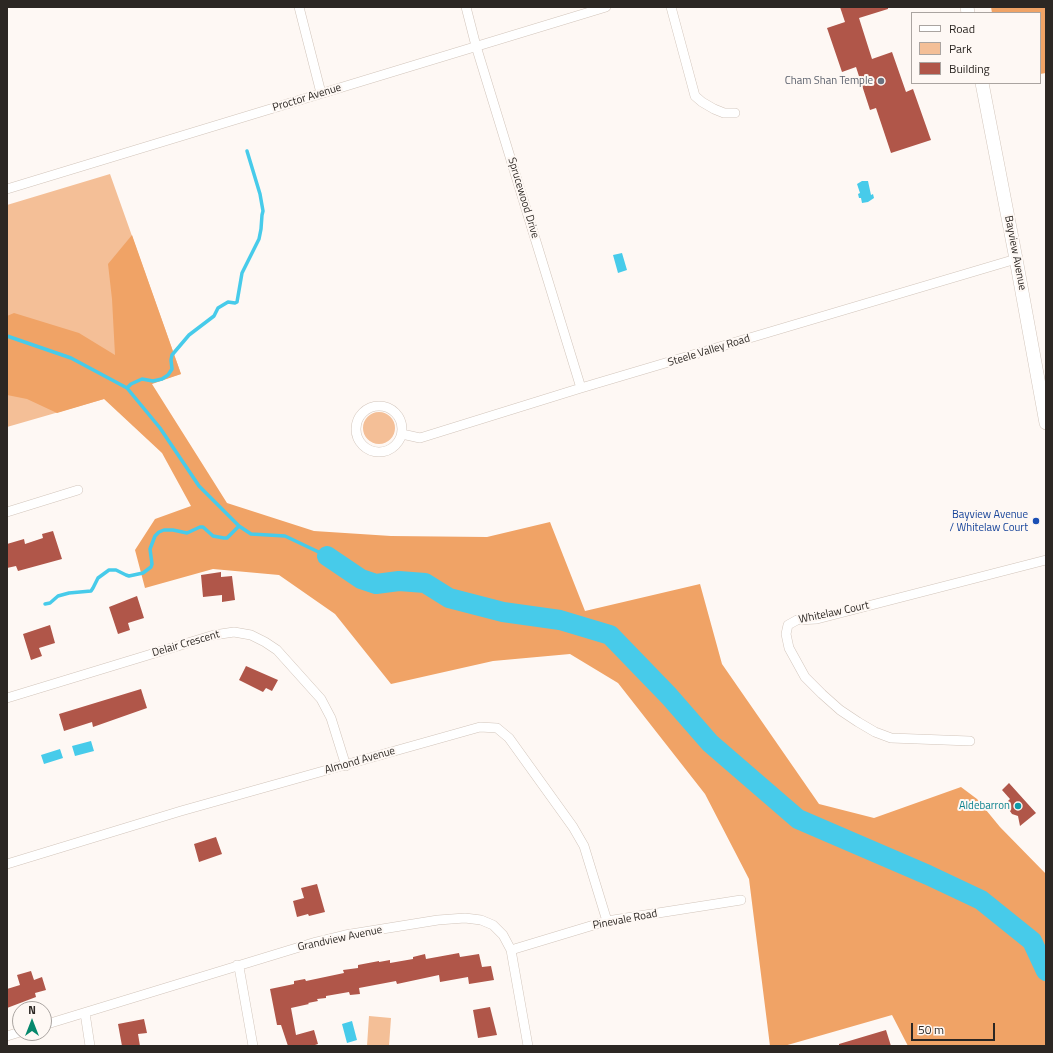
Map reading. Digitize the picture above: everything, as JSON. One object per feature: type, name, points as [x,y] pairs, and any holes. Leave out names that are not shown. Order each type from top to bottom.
[{"type":"main road","name":"Bayview Avenue","points":[[982,84],[1046,423]]},
{"type":"street","points":[[299,7],[321,94]]},
{"type":"street","name":"Sprucewood Drive","points":[[466,7],[476,46],[581,388]]},
{"type":"street","name":"Proctor Avenue","points":[[7,189],[606,7]]},
{"type":"street","points":[[670,7],[695,96],[714,109],[724,113],[735,113]]},
{"type":"street","name":"Steele Valley Road","points":[[402,434],[420,438],[581,388],[1016,259]]},
{"type":"street","points":[[381,406],[390,408],[397,414],[401,422],[402,434],[394,446],[387,451],[378,452],[369,449],[362,444],[358,436],[357,427],[359,418],[365,411],[372,407],[381,406]]},
{"type":"street","points":[[7,512],[78,490]]},
{"type":"street","name":"Whitelaw Court","points":[[970,741],[891,738],[875,732],[858,722],[834,705],[805,677],[789,648],[786,634],[788,625],[797,620],[817,619],[1046,560]]},
{"type":"street","name":"Delair Crescent","points":[[7,698],[214,635],[234,632],[251,635],[277,650],[321,700],[331,718],[346,766]]},
{"type":"street","name":"Almond Avenue","points":[[7,864],[181,811],[346,766],[480,726],[497,728],[509,738],[573,826],[584,846],[607,921]]},
{"type":"street","name":"Pinevale Road","points":[[511,950],[607,921],[741,900]]},
{"type":"street","name":"Grandview Avenue","points":[[52,1023],[316,942],[438,920],[465,918],[481,920],[493,925],[503,935],[511,950],[528,1046]]},
{"type":"street","points":[[237,965],[253,1046]]},
{"type":"street","points":[[85,1013],[90,1046]]},
{"type":"green space","points":[[110,174],[181,374],[104,399],[7,427],[7,205]]},
{"type":"green space","points":[[382,412],[388,414],[393,419],[395,428],[393,437],[388,442],[376,444],[370,442],[365,437],[363,425],[365,419],[370,414]]},
{"type":"green space","points":[[369,1016],[391,1018],[389,1046],[367,1046]]},
{"type":"shaded area","points":[[991,7],[1046,7],[1046,73],[1041,74],[1041,12],[992,12]]},
{"type":"shaded area","points":[[132,235],[181,374],[152,384],[227,503],[314,531],[391,536],[487,537],[550,522],[585,611],[700,584],[722,664],[819,804],[874,818],[961,787],[977,799],[1000,827],[1046,874],[1046,1046],[908,1046],[892,1015],[784,1046],[770,1046],[749,879],[705,794],[618,683],[570,654],[493,661],[391,684],[335,614],[279,575],[213,569],[145,588],[135,550],[155,519],[191,506],[162,453],[104,399],[57,413],[27,399],[7,395],[7,316],[14,313],[79,333],[115,355],[112,299],[108,264]]},
{"type":"water","points":[[862,181],[868,181],[871,195],[873,194],[874,198],[868,202],[862,203],[861,198],[859,198],[858,194],[860,193],[857,184]]},
{"type":"water","points":[[622,253],[627,270],[618,273],[613,255]]},
{"type":"water","points":[[91,741],[94,751],[75,756],[72,746]]},
{"type":"water","points":[[60,749],[63,758],[44,764],[41,755]]},
{"type":"water","points":[[352,1021],[357,1040],[347,1043],[342,1024]]},
{"type":"building","name":"Cham Shan Temple","points":[[840,7],[888,7],[888,9],[859,18],[872,59],[892,52],[906,92],[913,89],[931,140],[891,153],[876,108],[870,110],[856,67],[842,72],[827,28],[845,22]]},
{"type":"building","points":[[53,531],[62,559],[18,571],[16,566],[7,568],[7,544],[24,539],[25,544],[43,538],[42,534]]},
{"type":"building","points":[[221,572],[221,577],[232,576],[235,600],[222,602],[222,595],[203,597],[201,575]]},
{"type":"building","points":[[137,596],[144,618],[128,623],[130,630],[118,634],[109,607]]},
{"type":"building","points":[[50,625],[55,643],[39,648],[42,656],[31,660],[23,634]]},
{"type":"building","points":[[246,666],[278,680],[272,691],[266,688],[263,692],[239,680]]},
{"type":"building","points":[[141,689],[147,708],[93,727],[92,722],[64,731],[59,714]]},
{"type":"building","name":"Aldebarron","points":[[1009,783],[1036,813],[1020,826],[1018,816],[1012,814],[1005,804],[1010,799],[1002,790]]},
{"type":"building","points":[[216,837],[222,854],[199,862],[194,844]]},
{"type":"building","points":[[317,884],[325,912],[297,917],[293,901],[304,898],[301,888]]},
{"type":"building","points":[[459,953],[460,957],[479,954],[482,967],[491,966],[494,980],[469,984],[468,977],[440,982],[439,975],[397,984],[396,981],[359,988],[360,994],[350,995],[349,992],[326,996],[326,998],[317,999],[318,1001],[291,1008],[296,1035],[314,1030],[318,1044],[312,1046],[288,1046],[281,1025],[277,1025],[270,989],[294,984],[294,981],[305,979],[306,981],[344,973],[343,970],[358,968],[358,965],[379,961],[390,960],[390,963],[413,959],[413,957],[425,954],[426,959]]},
{"type":"building","points":[[31,971],[34,980],[42,977],[46,990],[35,993],[36,997],[25,1001],[12,1001],[12,1006],[7,1008],[7,989],[20,985],[17,975]]},
{"type":"building","points":[[490,1007],[497,1035],[478,1038],[473,1010]]},
{"type":"building","points":[[144,1019],[147,1033],[138,1034],[140,1046],[122,1046],[118,1024]]},
{"type":"building","points":[[886,1030],[891,1046],[839,1046],[839,1044]]},
{"type":"waterway","points":[[127,388],[131,384],[142,379],[153,381],[162,379],[168,375],[172,369],[172,355],[189,335],[214,316],[218,308],[228,302],[237,302],[242,273],[259,239],[263,211],[260,194],[247,151]]},
{"type":"waterway","points":[[7,336],[71,358],[127,388],[160,428],[199,486],[239,526]]},
{"type":"waterway","points":[[45,604],[50,603],[58,596],[69,593],[91,591],[98,578],[109,570],[116,570],[129,576],[143,573],[151,567],[152,564],[150,549],[155,536],[164,530],[187,533],[203,527],[213,536],[227,538],[239,526],[251,534],[285,536],[327,556]]},
{"type":"waterway","points":[[327,556],[361,579],[376,584],[399,581],[425,583],[449,598],[503,612],[560,620],[610,635],[669,696],[710,743],[798,819],[928,875],[981,900],[1032,941],[1046,971]]},
{"type":"place","name":"Cham Shan Temple","points":[[881,81]]},
{"type":"place","name":"Bayview Avenue / Whitelaw Court","points":[[1036,521]]},
{"type":"place","name":"Aldebarron","points":[[1018,806]]}]
